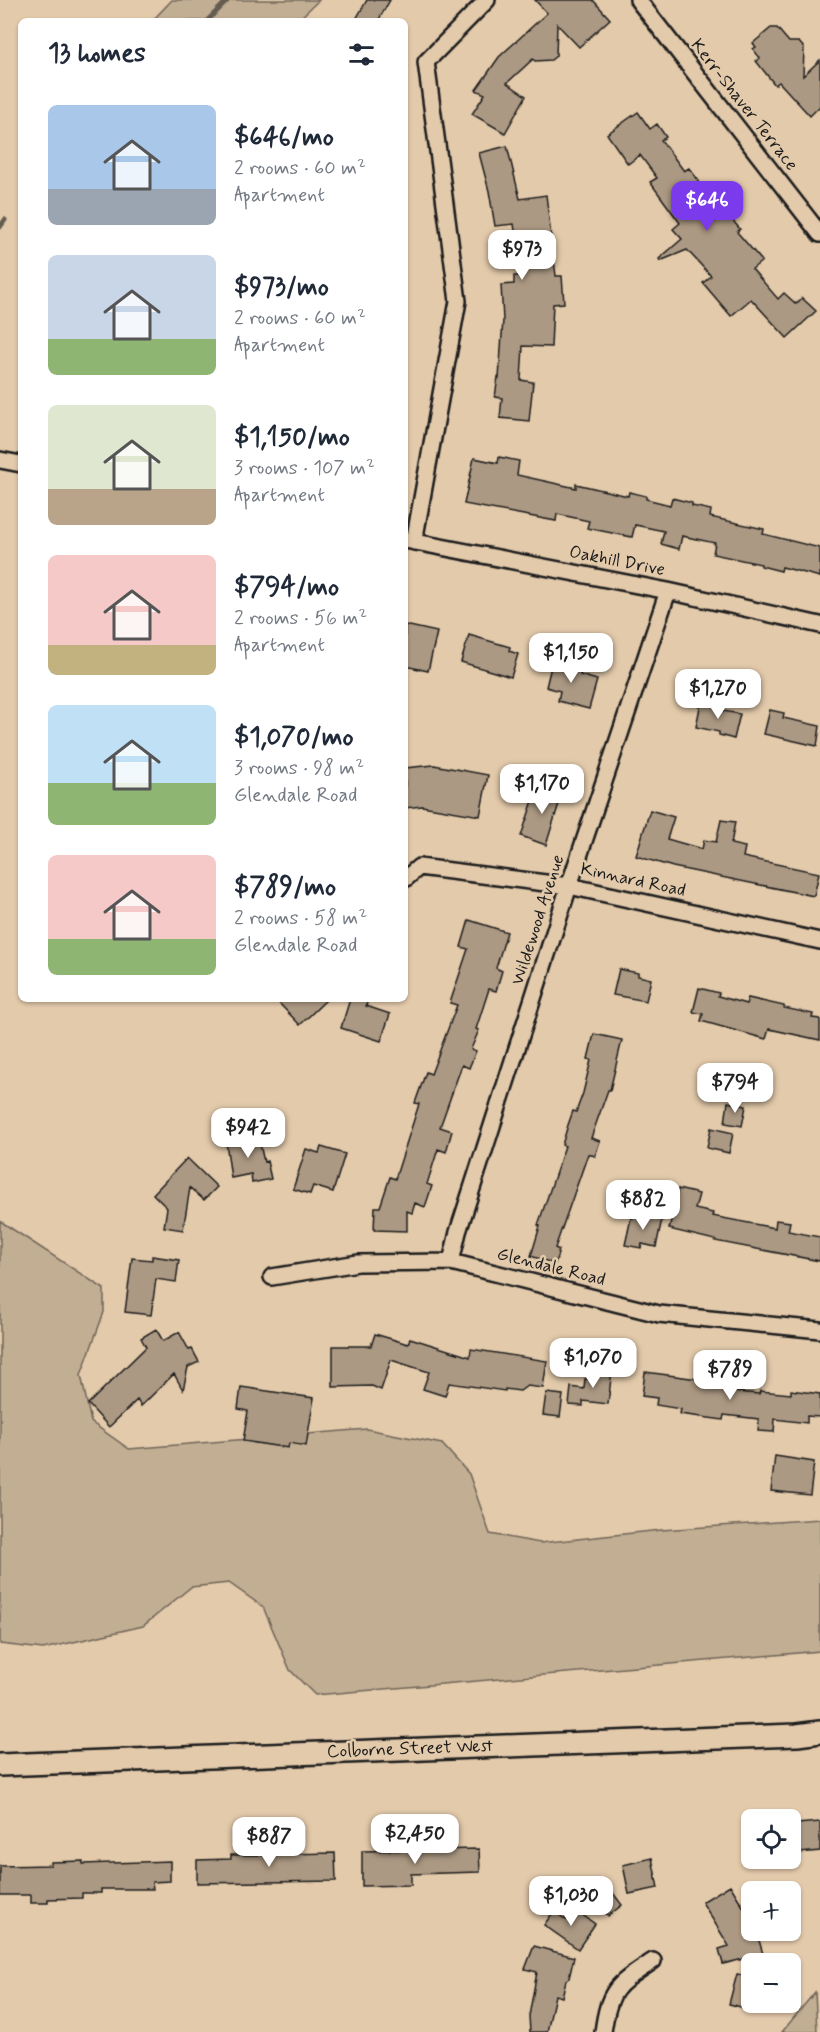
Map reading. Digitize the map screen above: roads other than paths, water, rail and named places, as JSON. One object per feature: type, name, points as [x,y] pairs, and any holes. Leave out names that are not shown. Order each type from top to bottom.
[{"type":"main road","name":"Colborne Street West","points":[[0,1765],[797,1735],[820,1732]]},
{"type":"street","points":[[410,541],[458,301],[426,62],[487,0]]},
{"type":"street","name":"Kerr-Shaver Terrace","points":[[638,0],[820,234]]},
{"type":"street","points":[[0,460],[18,463]]},
{"type":"street","name":"Oakhill Drive","points":[[410,541],[668,591],[820,625]]},
{"type":"street","name":"Wildewood Avenue","points":[[451,1262],[458,1232],[568,886],[668,591]]},
{"type":"street","name":"Kinnard Road","points":[[408,876],[419,867],[568,886],[820,941]]},
{"type":"street","name":"Glendale Road","points":[[272,1277],[358,1263],[451,1262],[659,1314],[820,1330]]},
{"type":"street","points":[[603,2032],[606,2010],[613,1993],[621,1982],[652,1961]]},
{"type":"waterway","points":[[210,18],[228,0]]},
{"type":"waterway","points":[[0,227],[5,220]]}]
